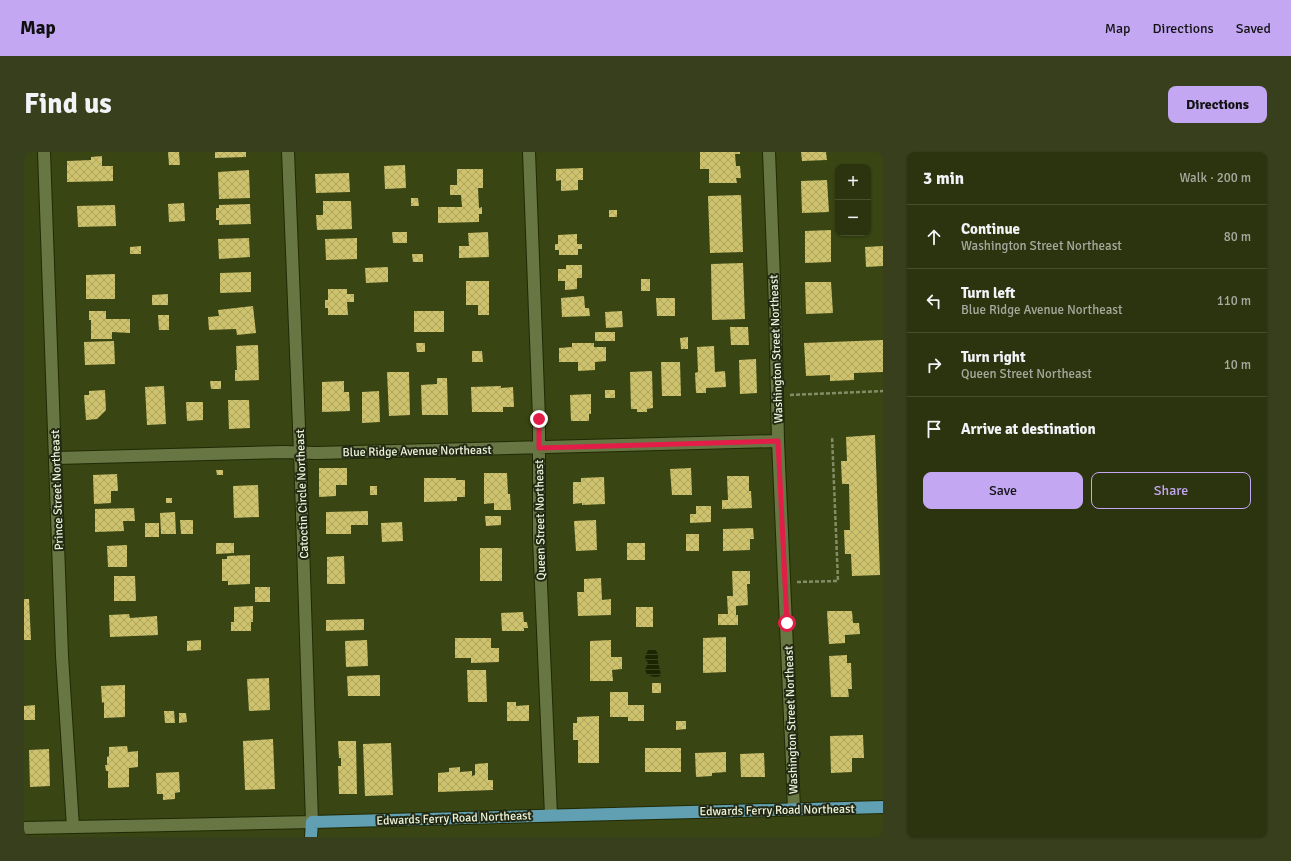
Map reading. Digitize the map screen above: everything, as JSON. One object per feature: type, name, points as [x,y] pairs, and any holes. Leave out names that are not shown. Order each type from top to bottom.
[{"type":"main road","name":"Edwards Ferry Road Northeast","points":[[312,822],[883,807]]},
{"type":"main road","name":"Catoctin Circle Northeast","points":[[311,837],[312,822]]},
{"type":"street","name":"Prince Street Northeast","points":[[44,152],[62,656],[73,827]]},
{"type":"street","name":"Catoctin Circle Northeast","points":[[288,152],[300,452],[312,822]]},
{"type":"street","name":"Queen Street Northeast","points":[[529,152],[539,419],[539,538],[551,815]]},
{"type":"street","name":"Washington Street Northeast","points":[[769,152],[775,305],[778,441],[794,809]]},
{"type":"street","name":"Blue Ridge Avenue Northeast","points":[[56,458],[539,448],[778,441]]},
{"type":"street","name":"Edwards Ferry Road Northeast","points":[[24,828],[312,822]]},
{"type":"path","points":[[790,395],[883,391]]},
{"type":"path","points":[[795,576],[794,582],[838,581],[832,436]]},
{"type":"shaded area","points":[[654,649],[658,654],[661,675],[655,677],[647,674],[645,670],[648,662],[646,661],[645,657],[648,650]]},
{"type":"building","points":[[168,152],[179,152],[180,165],[169,165]]},
{"type":"building","points":[[215,152],[246,152],[246,157],[215,158]]},
{"type":"building","points":[[700,152],[740,152],[740,154],[735,154],[736,166],[740,166],[741,178],[736,178],[737,183],[709,183],[709,169],[700,169]]},
{"type":"building","points":[[801,152],[826,152],[827,160],[802,161]]},
{"type":"building","points":[[102,156],[102,166],[113,166],[113,181],[67,182],[67,161],[91,160],[91,157]]},
{"type":"building","points":[[405,165],[406,188],[385,189],[384,166]]},
{"type":"building","points":[[583,168],[583,180],[578,180],[578,190],[561,191],[561,180],[556,181],[556,169]]},
{"type":"building","points":[[457,169],[483,169],[483,188],[478,188],[479,208],[482,207],[482,214],[479,214],[479,222],[438,223],[438,207],[462,207],[461,195],[450,195],[450,185],[457,185]]},
{"type":"building","points":[[249,170],[250,198],[219,199],[218,172]]},
{"type":"building","points":[[349,173],[350,192],[316,193],[315,174]]},
{"type":"building","points":[[827,180],[829,212],[802,213],[801,181]]},
{"type":"building","points":[[741,195],[743,252],[710,253],[708,196]]},
{"type":"building","points":[[411,198],[418,198],[419,206],[411,206]]},
{"type":"building","points":[[323,201],[351,201],[352,229],[317,230],[316,215],[323,215]]},
{"type":"building","points":[[184,203],[185,221],[169,222],[168,204]]},
{"type":"building","points":[[250,204],[251,224],[219,225],[219,220],[216,220],[216,208],[219,208],[219,205]]},
{"type":"building","points":[[115,205],[116,226],[78,227],[77,206]]},
{"type":"building","points":[[609,210],[617,210],[617,217],[609,217]]},
{"type":"building","points":[[831,230],[831,262],[805,263],[805,231]]},
{"type":"building","points":[[392,232],[407,232],[407,243],[393,243]]},
{"type":"building","points":[[488,232],[489,257],[459,258],[459,246],[469,246],[468,233]]},
{"type":"building","points":[[577,234],[577,244],[582,244],[582,249],[578,249],[578,255],[559,255],[559,250],[555,250],[555,244],[558,244],[558,235]]},
{"type":"building","points":[[249,238],[250,257],[219,259],[218,239]]},
{"type":"building","points":[[357,238],[357,259],[326,260],[325,239]]},
{"type":"building","points":[[141,246],[141,254],[130,254],[130,247]]},
{"type":"building","points":[[883,246],[883,266],[866,267],[865,247]]},
{"type":"building","points":[[412,254],[423,254],[423,262],[413,262]]},
{"type":"building","points":[[743,263],[745,319],[712,320],[711,264]]},
{"type":"building","points":[[566,265],[582,265],[582,278],[577,278],[577,289],[565,290],[565,281],[558,281],[558,269],[566,269]]},
{"type":"building","points":[[388,267],[388,282],[366,283],[365,268]]},
{"type":"building","points":[[251,272],[251,292],[220,293],[220,273]]},
{"type":"building","points":[[115,274],[115,299],[86,299],[86,275]]},
{"type":"building","points":[[641,279],[650,279],[650,291],[641,291]]},
{"type":"building","points":[[466,281],[489,281],[489,315],[478,315],[478,305],[466,305]]},
{"type":"building","points":[[805,282],[831,282],[833,313],[806,314]]},
{"type":"building","points":[[328,289],[347,289],[347,294],[354,294],[354,302],[347,302],[348,315],[328,315],[328,308],[325,308],[325,300],[328,300]]},
{"type":"building","points":[[168,294],[168,305],[152,305],[152,295]]},
{"type":"building","points":[[584,296],[585,308],[589,308],[590,316],[562,317],[561,298]]},
{"type":"building","points":[[656,298],[675,298],[675,316],[657,316]]},
{"type":"building","points":[[253,306],[256,333],[237,335],[236,329],[209,330],[208,317],[219,316],[218,310]]},
{"type":"building","points":[[89,311],[106,311],[106,319],[130,319],[130,333],[112,332],[112,339],[91,339],[91,320],[89,320]]},
{"type":"building","points":[[414,311],[444,311],[444,332],[414,332]]},
{"type":"building","points":[[622,311],[623,327],[606,328],[605,312]]},
{"type":"building","points":[[158,315],[169,315],[169,330],[159,330]]},
{"type":"building","points":[[730,327],[748,327],[749,345],[731,345]]},
{"type":"building","points":[[595,332],[615,332],[615,341],[595,341]]},
{"type":"building","points":[[688,337],[688,349],[681,349],[680,338]]},
{"type":"building","points":[[883,340],[883,372],[854,373],[854,380],[830,381],[830,375],[806,376],[804,343]]},
{"type":"building","points":[[114,341],[115,364],[85,365],[84,342]]},
{"type":"building","points":[[416,343],[425,343],[425,352],[417,352]]},
{"type":"building","points":[[572,343],[594,343],[594,347],[606,347],[606,361],[595,362],[595,370],[578,371],[578,362],[559,362],[559,348],[572,347]]},
{"type":"building","points":[[258,345],[259,380],[235,381],[235,370],[237,370],[236,346]]},
{"type":"building","points":[[714,346],[715,372],[725,371],[726,387],[706,388],[706,393],[696,393],[695,373],[698,372],[697,347]]},
{"type":"building","points":[[472,351],[482,351],[483,362],[472,362]]},
{"type":"building","points":[[756,359],[757,393],[740,394],[739,360]]},
{"type":"building","points":[[661,362],[680,362],[681,396],[662,396]]},
{"type":"building","points":[[652,371],[653,408],[647,409],[647,412],[637,412],[637,409],[631,409],[630,372]]},
{"type":"building","points":[[387,372],[409,372],[410,415],[389,416]]},
{"type":"building","points":[[437,378],[447,378],[448,415],[422,415],[421,385],[437,384]]},
{"type":"building","points":[[210,381],[221,381],[221,389],[211,389]]},
{"type":"building","points":[[344,381],[344,392],[349,392],[350,411],[322,412],[322,382]]},
{"type":"building","points":[[164,386],[166,424],[147,425],[145,387]]},
{"type":"building","points":[[501,386],[501,388],[513,387],[514,407],[503,407],[503,412],[472,412],[471,387]]},
{"type":"building","points":[[105,390],[106,410],[97,419],[86,420],[84,395],[89,395],[89,391]]},
{"type":"building","points":[[605,390],[615,390],[615,398],[605,398]]},
{"type":"building","points":[[379,391],[380,422],[362,423],[362,392]]},
{"type":"building","points":[[591,394],[591,414],[589,414],[589,421],[571,421],[570,395]]},
{"type":"building","points":[[228,400],[249,400],[250,428],[229,429]]},
{"type":"building","points":[[186,402],[203,402],[203,420],[187,421]]},
{"type":"building","points":[[875,435],[880,575],[852,576],[851,554],[845,554],[844,530],[850,530],[849,484],[842,484],[841,461],[847,461],[846,437]]},
{"type":"building","points":[[319,468],[347,468],[347,485],[336,485],[336,496],[319,497]]},
{"type":"building","points":[[691,468],[692,495],[672,495],[670,469]]},
{"type":"building","points":[[216,470],[223,470],[223,475],[217,475]]},
{"type":"building","points":[[484,473],[507,473],[508,494],[510,494],[511,510],[494,510],[494,503],[484,504]]},
{"type":"building","points":[[117,474],[118,491],[111,491],[111,503],[94,504],[93,475]]},
{"type":"building","points":[[727,476],[749,476],[749,491],[751,491],[752,508],[722,509],[722,500],[728,500]]},
{"type":"building","points":[[604,477],[605,504],[573,504],[573,482],[581,482],[581,478]]},
{"type":"building","points":[[424,478],[456,478],[456,480],[465,480],[465,497],[457,497],[457,501],[424,502]]},
{"type":"building","points":[[258,485],[259,517],[234,518],[233,486]]},
{"type":"building","points":[[370,486],[377,486],[377,495],[370,495]]},
{"type":"building","points":[[166,498],[172,498],[172,503],[166,503]]},
{"type":"building","points":[[696,506],[711,506],[711,522],[690,523],[690,514],[696,514]]},
{"type":"building","points":[[134,508],[135,521],[123,521],[124,531],[95,532],[95,509]]},
{"type":"building","points":[[368,511],[368,525],[351,525],[351,534],[326,534],[326,512]]},
{"type":"building","points":[[175,512],[176,534],[161,534],[160,513]]},
{"type":"building","points":[[485,516],[501,516],[501,525],[486,526]]},
{"type":"building","points":[[180,520],[193,520],[193,534],[181,534]]},
{"type":"building","points":[[596,520],[597,550],[576,551],[574,521]]},
{"type":"building","points":[[402,522],[403,541],[382,542],[381,523]]},
{"type":"building","points":[[145,523],[159,523],[159,537],[145,537]]},
{"type":"building","points":[[753,528],[754,539],[750,539],[750,550],[723,551],[723,529]]},
{"type":"building","points":[[686,534],[699,534],[699,551],[686,551]]},
{"type":"building","points":[[216,543],[234,543],[234,553],[216,554]]},
{"type":"building","points":[[627,543],[645,543],[645,560],[627,560]]},
{"type":"building","points":[[127,545],[127,567],[108,567],[107,546]]},
{"type":"building","points":[[480,548],[502,548],[502,581],[480,581]]},
{"type":"building","points":[[250,555],[250,584],[228,585],[228,581],[222,581],[222,559],[227,559],[227,556]]},
{"type":"building","points":[[344,556],[345,584],[327,584],[327,557]]},
{"type":"building","points":[[732,571],[750,571],[750,584],[747,584],[748,605],[736,606],[738,625],[718,625],[718,614],[728,614],[727,596],[733,596]]},
{"type":"building","points":[[114,576],[135,576],[136,601],[114,601]]},
{"type":"building","points":[[601,578],[602,600],[611,599],[611,615],[578,616],[577,592],[584,592],[584,579]]},
{"type":"building","points":[[255,587],[270,587],[270,602],[255,602]]},
{"type":"building","points":[[24,599],[29,599],[31,640],[24,640]]},
{"type":"building","points":[[253,606],[253,622],[251,622],[251,631],[231,631],[231,622],[234,622],[234,607]]},
{"type":"building","points":[[636,607],[653,607],[653,627],[636,627]]},
{"type":"building","points":[[827,611],[852,611],[853,623],[859,623],[860,634],[845,635],[845,643],[829,644]]},
{"type":"building","points":[[523,612],[524,622],[527,622],[528,628],[524,628],[524,631],[502,631],[501,613]]},
{"type":"building","points":[[129,614],[130,618],[157,616],[158,635],[110,637],[109,615]]},
{"type":"building","points":[[364,619],[364,630],[326,631],[326,620]]},
{"type":"building","points":[[726,637],[726,672],[703,673],[703,638]]},
{"type":"building","points":[[455,638],[491,638],[491,648],[499,648],[499,662],[471,663],[471,658],[455,658]]},
{"type":"building","points":[[201,640],[201,650],[187,651],[187,641]]},
{"type":"building","points":[[367,640],[368,666],[346,667],[345,641]]},
{"type":"building","points":[[611,640],[611,657],[622,657],[622,669],[612,670],[613,681],[590,681],[590,641]]},
{"type":"building","points":[[847,655],[847,663],[851,663],[852,689],[848,689],[849,697],[831,697],[829,656]]},
{"type":"building","points":[[467,670],[486,670],[487,702],[468,702]]},
{"type":"building","points":[[380,675],[380,696],[348,696],[347,676]]},
{"type":"building","points":[[269,678],[270,710],[249,711],[247,679]]},
{"type":"building","points":[[652,683],[661,683],[661,693],[652,693]]},
{"type":"building","points":[[125,685],[125,717],[104,718],[104,702],[102,703],[101,686]]},
{"type":"building","points":[[610,692],[628,692],[628,717],[610,717]]},
{"type":"building","points":[[507,702],[516,702],[516,706],[529,705],[529,721],[507,721]]},
{"type":"building","points":[[35,705],[35,720],[24,720],[24,706]]},
{"type":"building","points":[[628,705],[644,705],[644,721],[628,721]]},
{"type":"building","points":[[164,711],[174,711],[175,723],[165,723]]},
{"type":"building","points":[[179,713],[186,713],[187,722],[179,723]]},
{"type":"building","points":[[599,716],[599,763],[578,763],[578,740],[573,740],[573,723],[577,723],[577,717]]},
{"type":"building","points":[[676,721],[686,721],[686,729],[676,730]]},
{"type":"building","points":[[863,735],[864,758],[852,758],[852,772],[831,773],[830,736]]},
{"type":"building","points":[[273,739],[275,789],[245,790],[243,741]]},
{"type":"building","points":[[338,741],[356,741],[357,794],[339,794],[338,766],[341,766],[341,758],[339,758]]},
{"type":"building","points":[[391,743],[393,795],[365,796],[363,744]]},
{"type":"building","points":[[127,746],[128,752],[138,751],[138,767],[129,768],[129,787],[108,788],[108,771],[106,771],[105,765],[107,765],[107,757],[109,756],[109,747]]},
{"type":"building","points":[[645,748],[681,748],[681,772],[645,772]]},
{"type":"building","points":[[49,749],[50,786],[30,787],[29,750]]},
{"type":"building","points":[[726,752],[726,772],[712,773],[712,776],[696,777],[695,753]]},
{"type":"building","points":[[764,753],[765,777],[741,777],[740,754]]},
{"type":"building","points":[[488,763],[488,780],[493,780],[493,790],[438,792],[438,773],[449,772],[449,768],[460,767],[460,772],[472,771],[472,776],[475,775],[475,764]]},
{"type":"building","points":[[179,772],[180,792],[175,793],[175,799],[163,800],[163,794],[157,794],[156,773]]},
{"type":"route","points":[[539,419],[539,448],[778,441],[787,623]]}]
